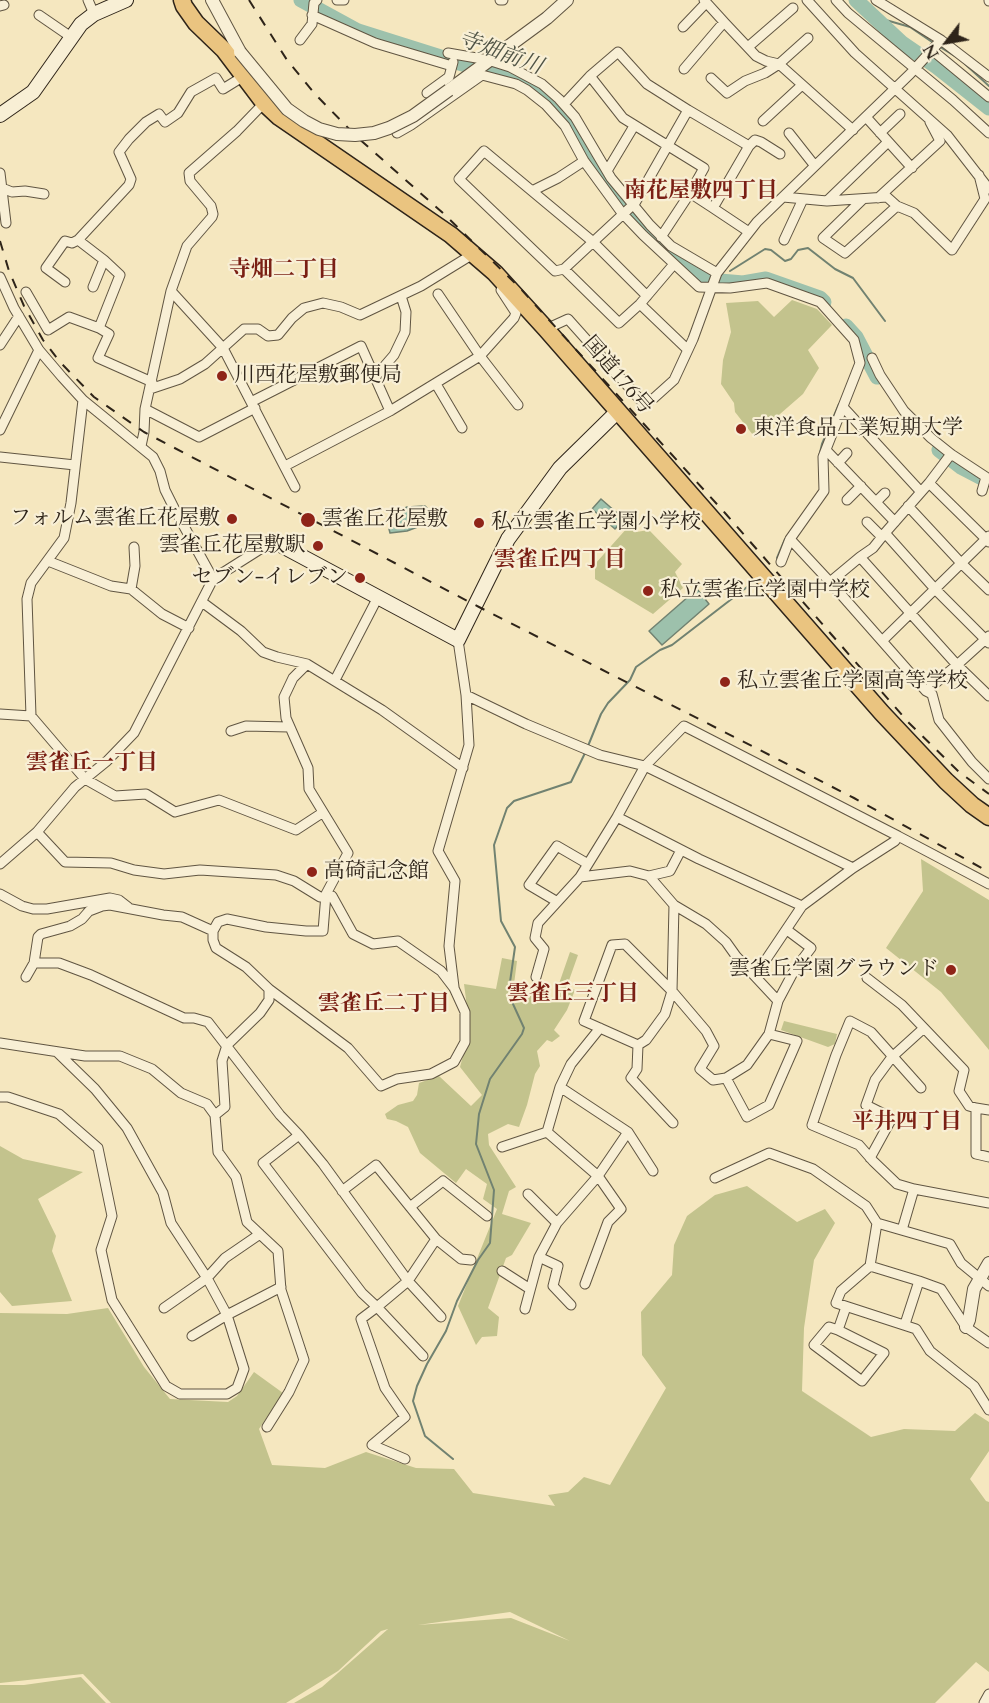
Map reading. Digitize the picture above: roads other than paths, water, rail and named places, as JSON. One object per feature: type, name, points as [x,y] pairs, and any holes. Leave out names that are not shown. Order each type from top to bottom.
[{"type":"highway","name":"国道176号","points":[[182,0],[196,23],[224,50],[264,103],[279,117],[451,235],[495,273],[882,714],[946,781],[989,817]]},
{"type":"main road","points":[[0,115],[33,92],[81,24],[94,14],[126,0]]},
{"type":"main road","points":[[273,541],[458,640],[508,539],[561,468],[618,411]]},
{"type":"street","points":[[88,0],[94,14]]},
{"type":"street","points":[[212,0],[240,52],[287,109],[319,129],[337,134],[364,134],[389,128],[413,116],[547,18],[567,0]]},
{"type":"street","points":[[337,0],[344,0]]},
{"type":"street","points":[[807,0],[855,53],[947,135],[989,189]]},
{"type":"street","points":[[836,0],[855,19],[918,66],[989,133]]},
{"type":"street","points":[[876,0],[936,46],[989,97]]},
{"type":"street","points":[[683,27],[707,2],[748,46],[766,61],[779,64],[853,130]]},
{"type":"street","points":[[300,40],[310,29],[314,5],[375,44],[452,66]]},
{"type":"street","points":[[748,46],[793,8]]},
{"type":"street","points":[[39,15],[71,37]]},
{"type":"street","points":[[689,67],[724,22]]},
{"type":"street","points":[[711,78],[727,93],[779,64],[808,38]]},
{"type":"street","points":[[546,329],[568,319],[644,403],[654,398],[674,380],[715,280],[757,222],[895,89],[936,46]]},
{"type":"street","points":[[936,46],[989,77]]},
{"type":"street","points":[[564,104],[590,76],[618,52],[646,84],[749,146]]},
{"type":"street","points":[[427,93],[449,77],[452,53],[510,68],[530,77],[542,84],[575,117],[607,171],[632,205],[671,246],[715,280],[730,288],[767,283],[820,302],[854,340],[860,363],[823,457],[824,491],[790,539],[781,562]]},
{"type":"street","points":[[397,133],[482,75],[516,84],[546,105],[565,126],[584,161],[623,213],[674,264],[699,287],[715,280]]},
{"type":"street","points":[[65,282],[46,268],[65,241],[72,243],[78,240],[129,185],[131,179],[119,152],[136,132],[159,114],[165,122],[178,113],[191,92],[216,78],[223,89],[244,76]]},
{"type":"street","points":[[590,76],[623,118],[704,168],[661,237]]},
{"type":"street","points":[[764,120],[802,86]]},
{"type":"street","points":[[141,446],[145,410],[171,291],[187,246],[213,214],[211,206],[190,181],[189,173],[237,131],[264,103]]},
{"type":"street","points":[[647,296],[592,242],[484,151],[459,179],[555,271],[564,269],[592,242],[632,205],[688,110]]},
{"type":"street","points":[[880,133],[900,114]]},
{"type":"street","points":[[866,117],[912,168]]},
{"type":"street","points":[[878,198],[940,141],[928,117]]},
{"type":"street","points":[[607,171],[634,126]]},
{"type":"street","points":[[789,134],[815,166]]},
{"type":"street","points":[[713,208],[749,146],[755,140],[780,154]]},
{"type":"street","points":[[827,201],[888,142]]},
{"type":"street","points":[[532,191],[584,161]]},
{"type":"street","points":[[0,173],[6,223]]},
{"type":"street","points":[[783,197],[827,201],[887,197],[897,206],[914,213],[952,250],[985,199],[979,175]]},
{"type":"street","points":[[2,188],[12,192],[25,191],[44,194]]},
{"type":"street","points":[[690,193],[749,232]]},
{"type":"street","points":[[784,240],[802,199]]},
{"type":"street","points":[[863,199],[820,235],[844,253],[897,206]]},
{"type":"street","points":[[78,240],[120,275],[99,328]]},
{"type":"street","points":[[26,292],[48,330],[69,317],[99,328],[109,334],[98,358],[151,386],[180,379],[205,364],[244,329],[258,329],[268,336],[278,334],[304,308],[323,303],[360,315],[401,296],[473,254]]},
{"type":"street","points":[[93,286],[104,260]]},
{"type":"street","points":[[564,269],[619,323],[640,304],[674,264]]},
{"type":"street","points":[[285,466],[390,411],[480,356],[516,313],[497,284],[495,273]]},
{"type":"street","points":[[0,277],[39,350],[83,400],[153,456],[170,500],[213,579]]},
{"type":"street","points":[[171,291],[223,348],[296,487]]},
{"type":"street","points":[[438,294],[480,356],[518,405]]},
{"type":"street","points":[[375,377],[394,355],[405,332],[406,312],[401,296]]},
{"type":"street","points":[[640,304],[688,350]]},
{"type":"street","points":[[0,345],[19,316]]},
{"type":"street","points":[[145,410],[199,437],[361,346],[390,411]]},
{"type":"street","points":[[0,430],[39,350]]},
{"type":"street","points":[[872,358],[880,375],[904,411],[949,456],[986,477],[982,490]]},
{"type":"street","points":[[436,384],[462,428]]},
{"type":"street","points":[[83,400],[71,503],[64,538],[31,583],[27,599],[31,716],[85,779],[115,796],[146,794],[175,812],[219,800],[297,830],[322,813]]},
{"type":"street","points":[[843,407],[921,492]]},
{"type":"street","points":[[826,450],[895,522]]},
{"type":"street","points":[[838,463],[847,453]]},
{"type":"street","points":[[830,582],[873,548],[949,456]]},
{"type":"street","points":[[0,457],[75,465]]},
{"type":"street","points":[[847,500],[866,474]]},
{"type":"street","points":[[882,641],[988,539],[929,483]]},
{"type":"street","points":[[876,502],[885,493]]},
{"type":"street","points":[[908,506],[989,590]]},
{"type":"street","points":[[867,522],[884,535],[934,590],[988,640],[926,691]]},
{"type":"street","points":[[790,539],[926,691],[932,694],[939,720],[972,762],[989,779]]},
{"type":"street","points":[[0,864],[37,832],[75,787],[134,733],[213,579],[273,541]]},
{"type":"street","points":[[131,589],[135,566],[134,547]]},
{"type":"street","points":[[860,557],[957,665],[989,696]]},
{"type":"street","points":[[48,561],[111,586],[131,589],[162,614],[189,628]]},
{"type":"street","points":[[334,680],[378,597]]},
{"type":"street","points":[[202,602],[241,631],[263,652],[307,664],[382,710],[463,768]]},
{"type":"street","points":[[454,988],[449,946],[455,881],[438,851],[469,745],[466,695],[458,640]]},
{"type":"street","points":[[37,832],[65,862],[111,863],[134,870],[164,874],[200,870],[276,875],[294,881],[320,897],[326,896],[332,896],[353,934],[373,944],[398,941],[441,971],[454,988],[465,1012],[465,1042],[454,1062],[431,1074],[397,1079],[381,1086],[348,1048],[269,988],[246,967],[216,948],[213,940],[213,931],[218,922],[227,919],[266,927],[323,931],[326,896],[348,853],[309,789],[308,768],[286,718],[284,697],[293,678],[307,664]]},
{"type":"street","points":[[466,695],[525,724],[600,755],[645,766],[853,868]]},
{"type":"street","points":[[0,714],[31,716]]},
{"type":"street","points":[[231,731],[246,726],[290,727]]},
{"type":"street","points":[[536,977],[544,949],[535,938],[538,923],[580,877],[645,766],[684,726],[989,884]]},
{"type":"street","points":[[617,817],[681,850],[802,906]]},
{"type":"street","points":[[755,976],[802,906],[853,868],[895,842],[898,836]]},
{"type":"street","points":[[556,901],[529,885],[556,846],[588,864]]},
{"type":"street","points":[[580,877],[630,871],[650,876],[670,871],[681,850]]},
{"type":"street","points":[[650,876],[674,905],[706,924],[726,942],[778,1001]]},
{"type":"street","points":[[0,894],[22,906],[33,909],[47,909],[110,898],[119,900],[130,908]]},
{"type":"street","points":[[26,977],[34,963],[38,938],[41,934],[70,926],[82,919],[89,911],[110,904],[182,917],[213,931]]},
{"type":"street","points":[[638,1045],[646,1040],[665,1014],[672,991],[674,905]]},
{"type":"street","points":[[638,1045],[584,1021],[612,945],[625,945],[672,991],[706,1031],[714,1046],[700,1069],[712,1080],[726,1078],[747,1065],[770,1034],[778,1001],[795,969],[811,948],[787,930]]},
{"type":"street","points":[[34,963],[48,962],[70,966],[184,1018],[208,1022],[280,1115],[299,1135],[408,1281],[441,1317]]},
{"type":"street","points":[[867,978],[902,1005],[964,1070],[959,1091],[969,1107],[989,1110]]},
{"type":"street","points":[[216,1115],[225,1107],[222,1061],[227,1045],[269,1000],[269,988]]},
{"type":"street","points":[[921,1088],[871,1032],[850,1021],[812,1125],[859,1145],[897,1184],[989,1203]]},
{"type":"street","points":[[547,1132],[560,1087],[571,1064],[600,1028]]},
{"type":"street","points":[[870,1158],[892,1118],[866,1105],[875,1080],[892,1057],[924,1028]]},
{"type":"street","points":[[726,1078],[747,1117],[768,1105],[800,1041],[770,1034]]},
{"type":"street","points":[[0,1042],[85,1056],[120,1056],[152,1069],[181,1092],[207,1104],[216,1115],[218,1152],[236,1177],[247,1222],[278,1251],[281,1287],[304,1360],[289,1392],[267,1427]]},
{"type":"street","points":[[638,1045],[637,1069],[631,1078],[673,1123]]},
{"type":"street","points":[[825,1050],[836,1055]]},
{"type":"street","points":[[0,1097],[8,1097],[59,1114],[98,1148],[112,1216],[101,1250],[112,1300],[166,1386],[180,1394],[227,1394],[237,1388],[244,1369],[227,1315],[207,1278],[171,1223],[163,1193],[127,1128],[95,1089],[57,1052]]},
{"type":"street","points":[[560,1087],[628,1132],[653,1171]]},
{"type":"street","points":[[976,1108],[976,1154],[989,1157]]},
{"type":"street","points":[[502,1147],[547,1132]]},
{"type":"street","points":[[547,1132],[598,1176],[621,1209],[608,1222],[585,1284]]},
{"type":"street","points":[[525,1310],[539,1257],[557,1223],[598,1176],[628,1132]]},
{"type":"street","points":[[299,1135],[263,1163],[362,1293],[423,1356]]},
{"type":"street","points":[[715,1178],[769,1153],[813,1168],[866,1206],[877,1223],[950,1244],[961,1263],[984,1282]]},
{"type":"street","points":[[342,1191],[376,1165],[436,1239],[461,1259],[471,1260]]},
{"type":"street","points":[[410,1207],[443,1181],[486,1216]]},
{"type":"street","points":[[902,1230],[914,1189]]},
{"type":"street","points":[[528,1194],[557,1223]]},
{"type":"street","points":[[877,1223],[870,1266],[841,1291],[836,1303],[916,1329],[930,1351],[974,1386],[989,1410]]},
{"type":"street","points":[[164,1308],[207,1278],[225,1258],[260,1234]]},
{"type":"street","points":[[405,1459],[372,1445],[405,1417],[385,1388],[361,1319],[408,1281],[436,1239]]},
{"type":"street","points":[[539,1257],[558,1266],[553,1286],[572,1305]]},
{"type":"street","points":[[966,1327],[975,1289],[984,1282],[989,1263]]},
{"type":"street","points":[[870,1266],[941,1289],[966,1327],[989,1343]]},
{"type":"street","points":[[502,1271],[530,1289]]},
{"type":"street","points":[[905,1324],[919,1281]]},
{"type":"street","points":[[192,1336],[281,1287]]},
{"type":"street","points":[[838,1330],[846,1307]]},
{"type":"street","points":[[829,1328],[838,1330],[884,1353],[862,1382],[814,1345],[829,1328]]},
{"type":"street","points":[[984,1703],[989,1694]]},
{"type":"waterway","name":"寺畑前川","points":[[301,0],[358,31],[469,66],[506,75],[534,86],[559,108],[623,206],[670,253],[700,274],[720,281],[743,283],[766,279],[820,298],[824,302]]},
{"type":"waterway","points":[[856,0],[902,43],[989,108]]},
{"type":"waterway","points":[[872,16],[910,27],[935,44]]},
{"type":"waterway","points":[[940,47],[958,58]]},
{"type":"waterway","points":[[965,64],[989,86]]},
{"type":"waterway","points":[[730,271],[765,249],[771,250],[785,261],[791,259],[798,250],[808,248],[835,269],[853,278],[885,321]]},
{"type":"waterway","name":"寺畑前川","points":[[846,326],[856,337],[877,377]]},
{"type":"waterway","points":[[819,457],[839,404]]},
{"type":"waterway","name":"寺畑前川","points":[[939,450],[961,467],[984,479]]},
{"type":"waterway","points":[[777,558],[785,539]]},
{"type":"waterway","points":[[588,746],[601,714],[608,703],[630,680],[636,667],[660,650],[672,645],[751,584]]},
{"type":"waterway","points":[[453,1459],[425,1436],[413,1401],[417,1386],[446,1331],[457,1301],[478,1260],[490,1243],[494,1190],[476,1144],[479,1114],[490,1079],[524,1028],[509,989],[515,947],[501,921],[494,845],[507,808],[514,801],[571,782],[586,751]]},
{"type":"railway","points":[[249,0],[287,60],[315,94],[357,137],[444,214],[519,287],[725,513],[909,723],[959,772],[989,794]]},
{"type":"railway","points":[[0,241],[9,271],[24,306],[43,340],[60,362],[94,397],[144,432],[479,607],[854,798],[989,872]]},
{"type":"place","name":"川西花屋敷郵便局","points":[[222,376]]},
{"type":"place","name":"東洋食品工業短期大学","points":[[741,429]]},
{"type":"place","name":"フォルム雲雀丘花屋敷","points":[[232,519]]},
{"type":"place","name":"雲雀丘花屋敷","points":[[308,520]]},
{"type":"place","name":"私立雲雀丘学園小学校","points":[[479,523]]},
{"type":"place","name":"雲雀丘花屋敷駅","points":[[318,546]]},
{"type":"place","name":"セブン-イレブン","points":[[360,578]]},
{"type":"place","name":"私立雲雀丘学園中学校","points":[[648,591]]},
{"type":"place","name":"私立雲雀丘学園高等学校","points":[[725,682]]},
{"type":"place","name":"高碕記念館","points":[[312,872]]},
{"type":"place","name":"雲雀丘学園グラウンド","points":[[951,970]]},
{"type":"district","name":"南花屋敷四丁目","points":[[701,192]]},
{"type":"district","name":"寺畑二丁目","points":[[284,271]]},
{"type":"district","name":"雲雀丘四丁目","points":[[560,561]]},
{"type":"district","name":"雲雀丘一丁目","points":[[92,764]]},
{"type":"district","name":"雲雀丘三丁目","points":[[573,995]]},
{"type":"district","name":"雲雀丘二丁目","points":[[384,1005]]},
{"type":"district","name":"平井四丁目","points":[[907,1123]]}]
